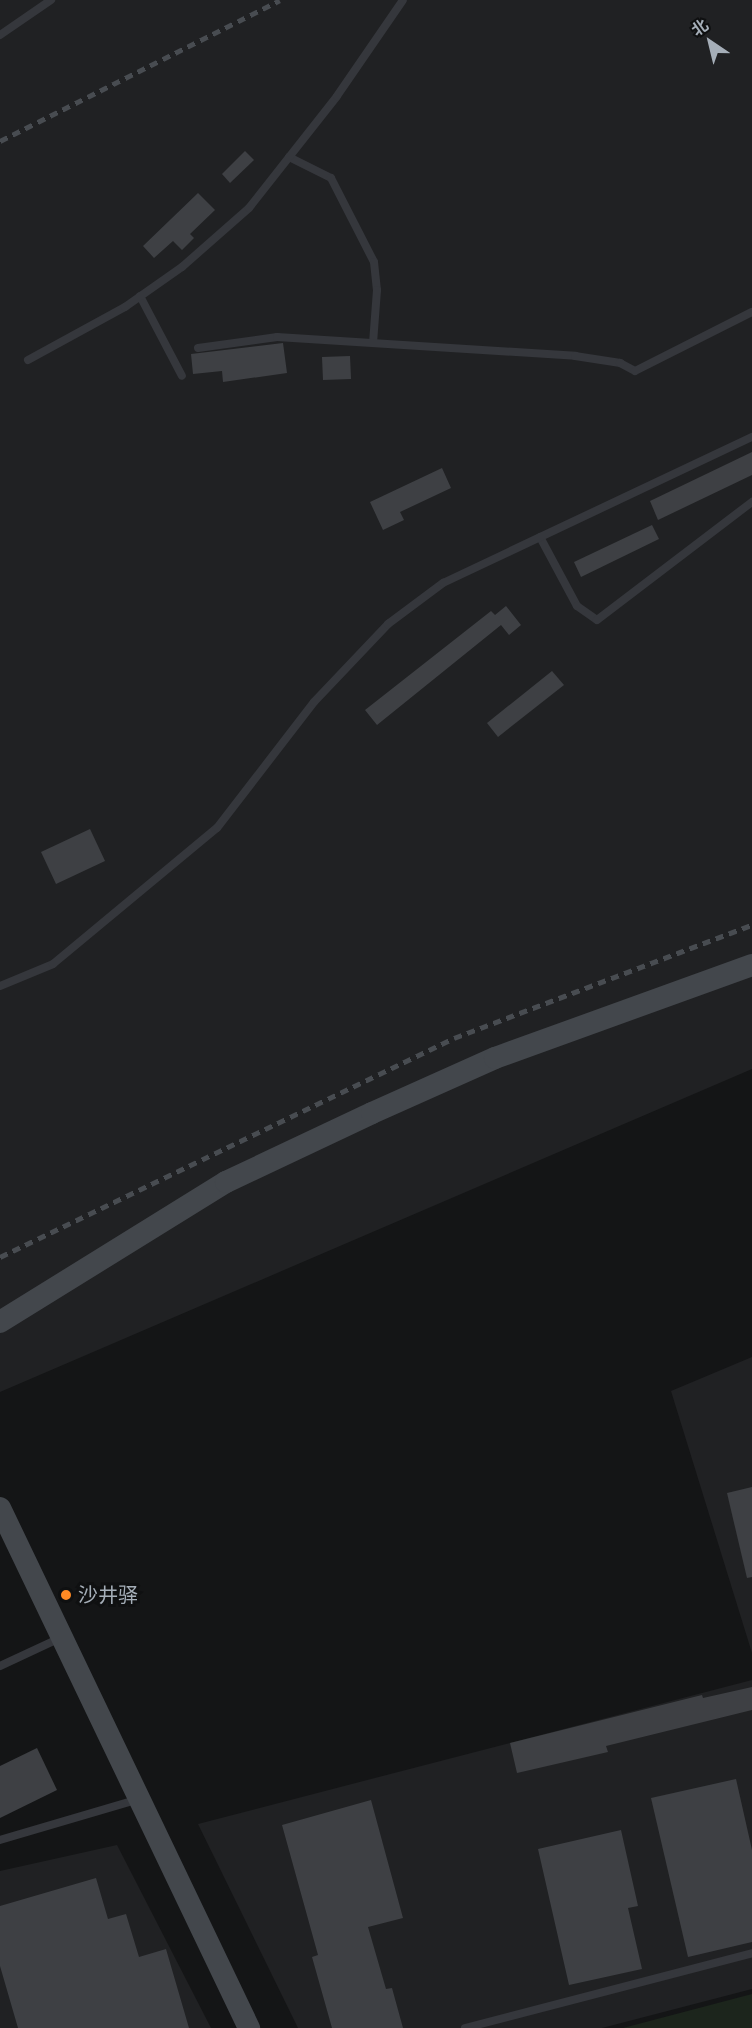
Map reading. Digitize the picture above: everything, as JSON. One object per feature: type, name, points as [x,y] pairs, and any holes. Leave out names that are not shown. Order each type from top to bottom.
[{"type":"street","points":[[0,1322],[226,1182],[495,1058],[752,965]]},
{"type":"street","points":[[0,1508],[249,2028]]},
{"type":"lane","points":[[0,35],[51,0]]},
{"type":"lane","points":[[28,360],[140,296],[182,267],[249,207],[289,157],[403,0]]},
{"type":"lane","points":[[289,157],[332,178],[374,262],[377,290],[373,343]]},
{"type":"lane","points":[[140,296],[182,376]]},
{"type":"lane","points":[[198,348],[277,337],[575,356],[620,363],[635,371],[752,312]]},
{"type":"lane","points":[[0,986],[53,964],[217,828],[314,702],[388,624],[443,583],[752,437]]},
{"type":"lane","points":[[540,537],[577,606],[597,620],[752,502]]},
{"type":"lane","points":[[0,1666],[61,1637]]},
{"type":"lane","points":[[0,1840],[138,1799]]},
{"type":"lane","points":[[465,2028],[752,1953]]},
{"type":"shaded area","points":[[0,0],[752,0],[752,1069],[0,1392]]},
{"type":"shaded area","points":[[752,1357],[752,1653],[671,1391]]},
{"type":"shaded area","points":[[752,1680],[752,1989],[602,2028],[298,2028],[198,1824]]},
{"type":"shaded area","points":[[117,1845],[211,2028],[0,2028],[0,1871]]},
{"type":"shaded area","points":[[752,1994],[752,2028],[623,2028]]},
{"type":"building","points":[[245,151],[254,160],[230,183],[222,174]]},
{"type":"building","points":[[198,193],[215,210],[190,234],[194,238],[182,250],[173,241],[154,258],[143,246]]},
{"type":"building","points":[[283,343],[287,373],[223,382],[222,371],[193,374],[191,354]]},
{"type":"building","points":[[350,356],[351,379],[323,380],[322,357]]},
{"type":"building","points":[[752,452],[752,475],[658,520],[650,501]]},
{"type":"building","points":[[442,468],[451,488],[400,512],[404,520],[383,530],[370,502]]},
{"type":"building","points":[[652,525],[659,539],[581,577],[574,562]]},
{"type":"building","points":[[506,606],[521,625],[509,635],[501,625],[377,725],[365,710],[491,611],[495,615]]},
{"type":"building","points":[[552,671],[564,685],[498,737],[487,723]]},
{"type":"building","points":[[90,829],[105,861],[56,884],[41,852]]},
{"type":"building","points":[[752,1487],[752,1577],[747,1578],[727,1493]]},
{"type":"building","points":[[752,1687],[752,1710],[606,1746],[608,1752],[517,1773],[510,1743],[702,1695],[703,1698]]},
{"type":"building","points":[[37,1748],[57,1790],[0,1818],[0,1766]]},
{"type":"building","points":[[736,1779],[752,1850],[752,1942],[688,1957],[651,1798]]},
{"type":"building","points":[[371,1800],[403,1918],[368,1927],[386,1989],[392,1988],[403,2028],[332,2028],[312,1957],[318,1955],[282,1825]]},
{"type":"building","points":[[621,1830],[638,1906],[628,1908],[642,1969],[569,1985],[538,1849]]},
{"type":"building","points":[[96,1878],[108,1919],[126,1914],[139,1957],[166,1949],[189,2028],[18,2028],[0,1966],[0,1906]]},
{"type":"railway","points":[[0,141],[280,0]]},
{"type":"railway","points":[[0,1257],[454,1038],[752,925]]},
{"type":"place","name":"沙井驿","points":[[66,1595]]}]
